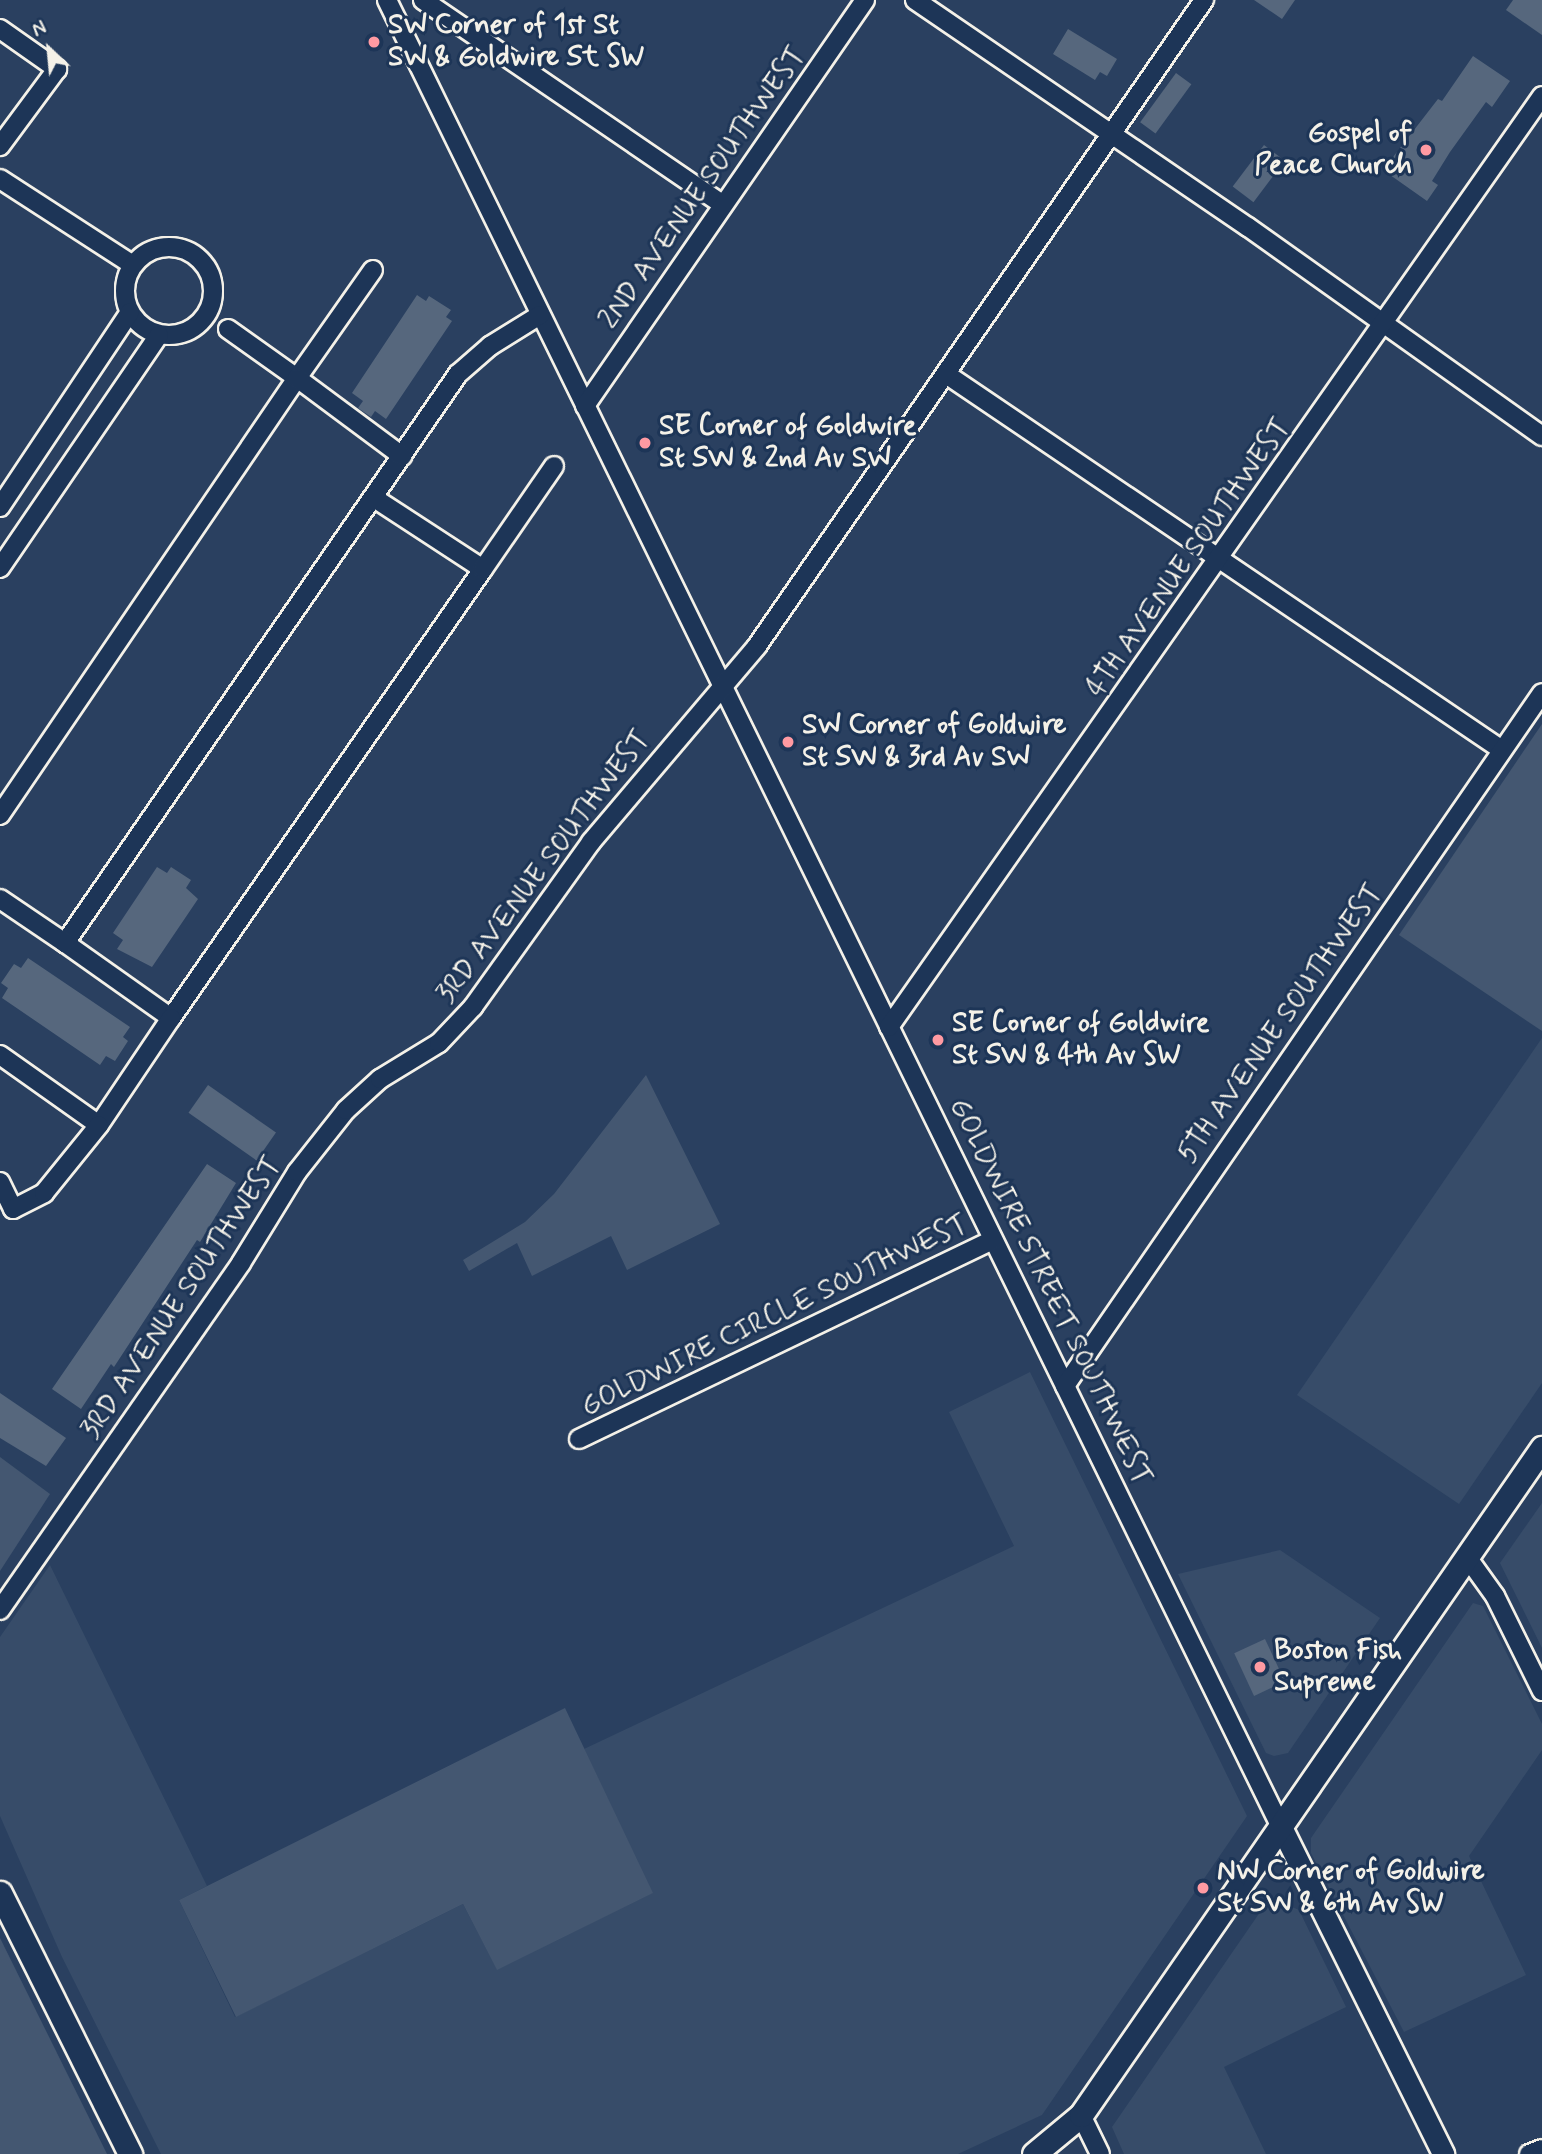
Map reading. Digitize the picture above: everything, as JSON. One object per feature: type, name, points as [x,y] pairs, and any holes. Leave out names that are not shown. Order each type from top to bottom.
[{"type":"main road","points":[[1034,2154],[1081,2115],[1542,1448]]},
{"type":"main road","points":[[0,1893],[130,2154]]},
{"type":"street","name":"GOLDWIRE STREET SOUTHWEST","points":[[387,0],[1443,2154]]},
{"type":"street","points":[[423,0],[723,205]]},
{"type":"street","name":"2ND AVENUE SOUTHWEST","points":[[584,406],[865,0]]},
{"type":"street","points":[[915,0],[1386,324],[1542,436]]},
{"type":"street","name":"3RD AVENUE SOUTHWEST","points":[[0,1611],[329,1131],[380,1079],[439,1043],[473,1007],[591,842],[691,720],[723,689],[946,374],[1204,0]]},
{"type":"street","points":[[0,29],[57,69],[0,146]]},
{"type":"street","name":"4TH AVENUE SOUTHWEST","points":[[889,1027],[1386,324],[1542,96]]},
{"type":"street","points":[[0,179],[132,265]]},
{"type":"street","points":[[198,324],[211,302],[212,280],[206,266],[184,249],[156,248],[132,265],[124,292],[130,312],[145,329],[159,335],[174,335],[198,324],[228,329]]},
{"type":"street","points":[[0,815],[373,270]]},
{"type":"street","points":[[211,302],[228,329],[402,456]]},
{"type":"street","points":[[0,506],[130,312]]},
{"type":"street","points":[[65,943],[458,374],[490,346],[540,315]]},
{"type":"street","points":[[0,568],[159,335]]},
{"type":"street","points":[[946,374],[1502,750]]},
{"type":"street","points":[[0,1182],[13,1209],[44,1193],[99,1125],[554,466]]},
{"type":"street","points":[[374,498],[483,569]]},
{"type":"street","name":"5TH AVENUE SOUTHWEST","points":[[1065,1386],[1542,693]]},
{"type":"street","points":[[0,899],[171,1018]]},
{"type":"street","points":[[0,1055],[99,1125]]},
{"type":"street","name":"GOLDWIRE CIRCLE SOUTHWEST","points":[[579,1439],[993,1240]]},
{"type":"street","points":[[1467,1557],[1495,1596],[1542,1691]]},
{"type":"street","points":[[1081,2115],[1100,2154]]},
{"type":"street","points":[[1530,2154],[1542,2149]]},
{"type":"shaded area","points":[[1542,724],[1542,1031],[1399,935]]},
{"type":"shaded area","points":[[1542,1038],[1542,1383],[1459,1504],[1297,1395]]},
{"type":"shaded area","points":[[646,1075],[720,1224],[627,1270],[611,1236],[532,1276],[517,1243],[469,1271],[463,1260],[525,1222],[554,1194]]},
{"type":"shaded area","points":[[1030,1372],[1247,1816],[1042,2115],[958,2154],[161,2154],[62,1957],[0,1816],[0,1637],[50,1565],[207,1886],[179,1900],[235,2017],[463,1904],[497,1969],[652,1893],[584,1749],[1014,1546],[949,1412]]},
{"type":"shaded area","points":[[0,1457],[50,1494],[0,1571]]},
{"type":"shaded area","points":[[1542,1503],[1542,1648],[1500,1563]]},
{"type":"shaded area","points":[[1280,1550],[1380,1618],[1288,1753],[1274,1756],[1266,1753],[1178,1574]]},
{"type":"shaded area","points":[[1473,1603],[1483,1606],[1542,1724],[1542,1750],[1469,1856],[1526,1975],[1404,2032],[1311,1853],[1311,1838]]},
{"type":"shaded area","points":[[565,1708],[653,1893],[497,1970],[463,1904],[236,2017],[179,1900]]},
{"type":"shaded area","points":[[1278,1901],[1299,1910],[1346,2007],[1224,2067],[1266,2154],[1124,2154],[1112,2127],[1267,1902]]},
{"type":"shaded area","points":[[0,1938],[107,2154],[0,2154]]},
{"type":"building","points":[[1254,0],[1295,0],[1282,19]]},
{"type":"building","points":[[1513,0],[1542,0],[1542,35],[1506,10]]},
{"type":"building","points":[[1068,29],[1117,59],[1107,76],[1100,72],[1095,80],[1053,54]]},
{"type":"building","points":[[1473,56],[1510,81],[1492,107],[1486,102],[1450,152],[1432,181],[1438,185],[1427,201],[1383,170],[1438,99],[1442,101]]},
{"type":"building","points":[[1176,73],[1191,84],[1156,134],[1140,122]]},
{"type":"building","points":[[1264,145],[1285,161],[1253,202],[1233,187]]},
{"type":"building","points":[[417,295],[426,301],[429,296],[451,310],[446,317],[452,321],[386,419],[375,411],[371,417],[358,408],[363,401],[352,393]]},
{"type":"building","points":[[157,867],[167,873],[171,867],[191,880],[186,888],[198,899],[152,967],[117,949],[123,940],[113,933]]},
{"type":"building","points":[[28,958],[130,1027],[123,1037],[128,1041],[115,1061],[106,1056],[100,1065],[2,998],[8,988],[1,983],[14,964],[21,968]]},
{"type":"building","points":[[208,1085],[276,1133],[256,1160],[188,1113]]},
{"type":"building","points":[[207,1164],[236,1183],[200,1242],[197,1240],[114,1367],[111,1364],[81,1409],[52,1389]]},
{"type":"building","points":[[0,1393],[66,1438],[46,1466],[0,1438]]},
{"type":"building","name":"Boston Fish Supreme","points":[[1265,1639],[1285,1682],[1254,1696],[1234,1653]]},
{"type":"place","name":"SW Corner of 1st St SW & Goldwire St SW","points":[[374,42]]},
{"type":"place","name":"Gospel of Peace Church","points":[[1426,150]]},
{"type":"place","name":"SE Corner of Goldwire St SW & 2nd Av SW","points":[[645,443]]},
{"type":"place","name":"SW Corner of Goldwire St SW & 3rd Av SW","points":[[788,742]]},
{"type":"place","name":"SE Corner of Goldwire St SW & 4th Av SW","points":[[938,1040]]},
{"type":"place","name":"Boston Fish Supreme","points":[[1260,1667]]},
{"type":"place","name":"NW Corner of Goldwire St SW & 6th Av SW","points":[[1203,1888]]}]
